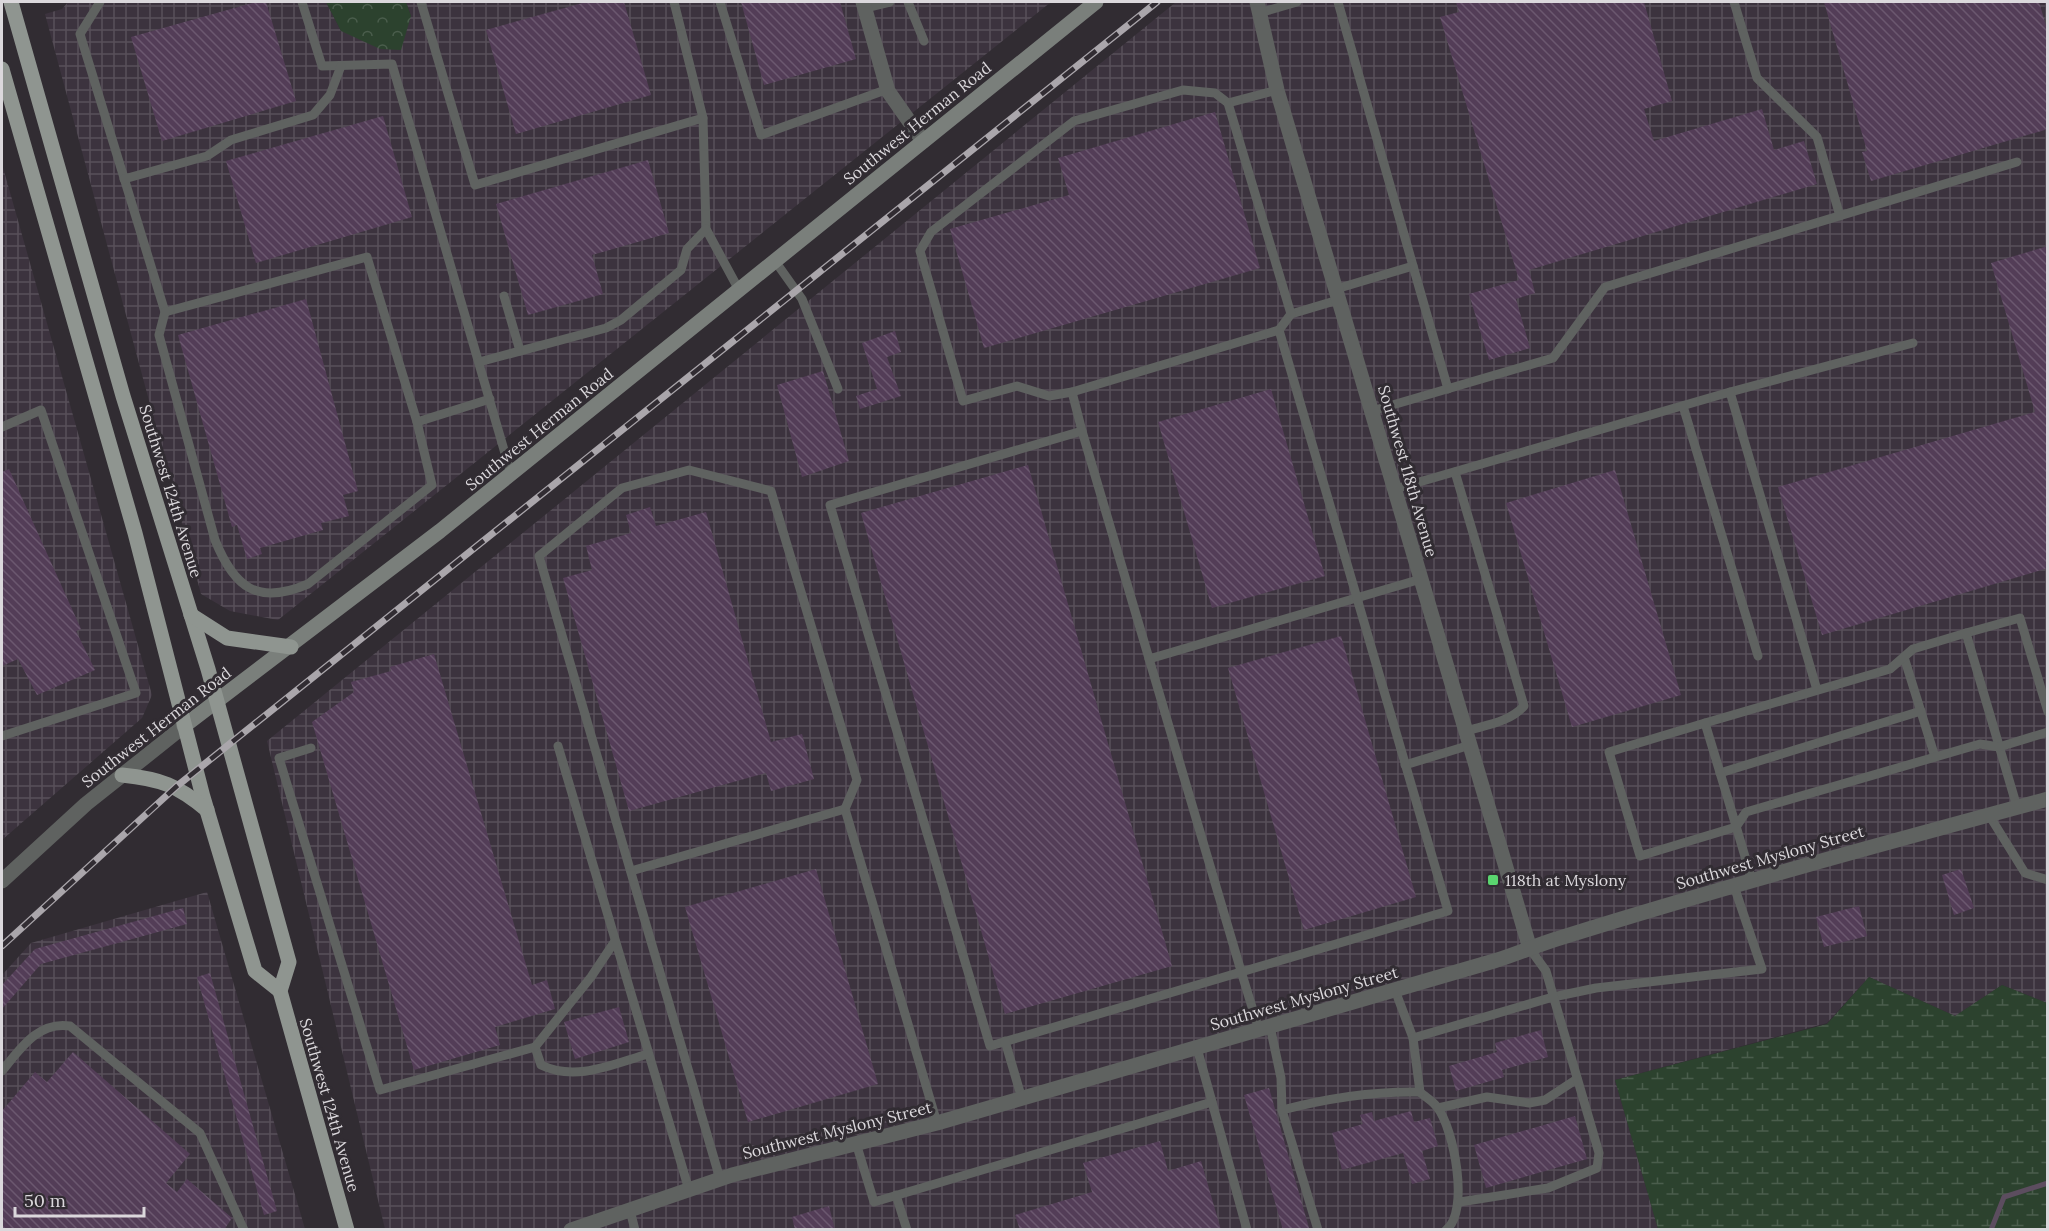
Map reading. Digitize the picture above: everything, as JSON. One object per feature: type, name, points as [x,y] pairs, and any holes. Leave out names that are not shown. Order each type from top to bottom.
[{"type":"main road","name":"Southwest 124th Avenue","points":[[11,2],[123,396],[216,701],[289,962],[280,991],[347,1230]]},
{"type":"main road","name":"Southwest Herman Road","points":[[184,726],[291,646],[511,474],[1096,2]]},
{"type":"main road","points":[[2,69],[135,533],[207,810],[255,970],[280,991]]},
{"type":"main road","points":[[191,615],[227,638],[291,646]]},
{"type":"main road","points":[[122,775],[165,781],[177,786],[207,810]]},
{"type":"street","points":[[864,5],[893,101],[923,141]]},
{"type":"street","name":"Southwest 118th Avenue","points":[[1258,7],[1277,90],[1530,949]]},
{"type":"street","name":"Southwest Herman Road","points":[[2,881],[122,775],[184,726]]},
{"type":"street","name":"Southwest Myslony Street","points":[[571,1230],[720,1179],[1022,1099],[1395,990],[1734,886],[1914,834],[2048,799]]},
{"type":"lane","points":[[100,2],[80,33],[165,312],[159,335],[215,540],[230,570],[242,585],[258,593],[288,593],[308,585],[432,485],[417,422],[367,256],[165,312]]},
{"type":"lane","points":[[302,2],[322,66],[392,64],[511,474]]},
{"type":"lane","points":[[422,2],[475,185],[703,118]]},
{"type":"lane","points":[[674,2],[703,118],[706,229],[739,290]]},
{"type":"lane","points":[[720,2],[760,135],[888,88]]},
{"type":"lane","points":[[864,5],[890,2]]},
{"type":"lane","points":[[909,2],[924,41]]},
{"type":"lane","points":[[1258,7],[1297,2]]},
{"type":"lane","points":[[1338,2],[1448,389]]},
{"type":"lane","points":[[1734,2],[1756,78],[1817,137],[1840,216]]},
{"type":"lane","points":[[124,179],[207,156],[231,140],[313,115],[330,95],[341,66]]},
{"type":"lane","points":[[1291,314],[1228,104],[1215,93],[1184,90],[1074,121],[931,232],[920,251],[963,401],[1017,386],[1049,396],[1072,392],[1280,330],[1291,314],[1413,266]]},
{"type":"lane","points":[[1228,104],[1277,90]]},
{"type":"lane","points":[[1372,411],[1553,358],[1605,287],[2018,162]]},
{"type":"lane","points":[[479,362],[606,328],[621,320],[681,270],[687,249],[706,229]]},
{"type":"lane","points":[[775,261],[802,299],[838,389]]},
{"type":"lane","points":[[504,296],[520,351]]},
{"type":"lane","points":[[1082,431],[830,505],[990,1046],[1448,911],[1280,330]]},
{"type":"lane","points":[[1395,489],[1730,392],[1913,343]]},
{"type":"lane","points":[[1072,392],[1241,971],[1281,1078],[1282,1110],[1318,1230]]},
{"type":"lane","points":[[1730,392],[1817,690]]},
{"type":"lane","points":[[417,422],[490,399]]},
{"type":"lane","points":[[1683,406],[1758,656]]},
{"type":"lane","points":[[2,427],[41,410],[136,693],[2,736]]},
{"type":"lane","points":[[720,1179],[539,556],[622,488],[689,470],[771,491],[857,780],[845,809],[937,1123]]},
{"type":"lane","points":[[1405,765],[1517,714],[1524,706],[1524,699],[1455,472]]},
{"type":"lane","points":[[1149,659],[1421,579]]},
{"type":"lane","points":[[2048,712],[2020,618],[1913,649],[1890,669],[1609,752],[1640,856],[1736,827],[1746,812],[1980,744],[1999,747],[2048,732]]},
{"type":"lane","points":[[1966,633],[2017,807]]},
{"type":"lane","points":[[1904,657],[1935,757]]},
{"type":"lane","points":[[1720,773],[1921,711]]},
{"type":"lane","points":[[1705,723],[1752,881]]},
{"type":"lane","points":[[558,746],[689,1190]]},
{"type":"lane","points":[[311,748],[279,758],[380,1090],[535,1047],[591,977],[615,941]]},
{"type":"lane","points":[[631,872],[845,809]]},
{"type":"lane","points":[[1989,815],[2025,873],[2048,880]]},
{"type":"lane","points":[[1413,1038],[1553,997],[1596,988],[1762,969],[1734,886]]},
{"type":"lane","points":[[1460,1202],[1548,1188],[1597,1168],[1599,1153],[1546,971],[1530,949]]},
{"type":"lane","points":[[1395,990],[1413,1038],[1420,1092]]},
{"type":"lane","points":[[2,1071],[28,1040],[45,1028],[59,1024],[70,1026],[200,1132],[244,1230]]},
{"type":"lane","points":[[1005,1041],[1022,1099]]},
{"type":"lane","points":[[535,1047],[541,1065],[553,1071],[572,1074],[648,1054]]},
{"type":"lane","points":[[1197,1048],[1247,1230]]},
{"type":"lane","points":[[1438,1108],[1487,1097],[1530,1103],[1545,1100],[1577,1079]]},
{"type":"lane","points":[[1282,1110],[1333,1098],[1384,1091],[1420,1092],[1438,1108],[1453,1150],[1460,1202],[1452,1225],[1446,1230]]},
{"type":"lane","points":[[856,1143],[874,1202],[1212,1102]]},
{"type":"lane","points":[[896,1195],[906,1230]]},
{"type":"lane","points":[[630,1210],[635,1230]]},
{"type":"shaded area","points":[[68,2],[326,2],[341,31],[411,16],[406,2],[1051,2],[278,620],[230,611],[201,594],[45,14],[62,9]]},
{"type":"shaded area","points":[[1176,2],[2047,2],[2047,1003],[2002,985],[1955,1016],[1869,977],[1827,1023],[1615,1080],[1658,1229],[385,1229],[267,741]]},
{"type":"shaded area","points":[[2,164],[152,695],[142,718],[2,840]]},
{"type":"shaded area","points":[[207,892],[305,1229],[2,1229],[2,975],[31,943]]},
{"type":"green space","points":[[326,2],[406,2],[411,16],[401,50],[380,49],[341,31]]},
{"type":"green space","points":[[1869,977],[1955,1016],[2002,985],[2047,1003],[2047,1229],[1658,1229],[1615,1080],[1827,1024]]},
{"type":"building","points":[[256,2],[266,2],[296,101],[162,141],[131,37]]},
{"type":"building","points":[[586,2],[624,2],[651,95],[516,134],[486,30]]},
{"type":"building","points":[[741,2],[840,2],[856,59],[764,85]]},
{"type":"building","points":[[1456,2],[1644,2],[1672,101],[1644,109],[1654,141],[1762,109],[1774,150],[1804,141],[1817,184],[1529,270],[1535,293],[1516,299],[1530,348],[1489,360],[1469,294],[1519,280],[1440,17],[1459,12]]},
{"type":"building","points":[[1824,2],[2039,2],[2048,32],[2048,129],[1871,181],[1862,152],[1867,151]]},
{"type":"building","points":[[1215,112],[1260,268],[984,348],[950,229],[1069,195],[1058,158]]},
{"type":"building","points":[[383,116],[412,217],[256,263],[226,161]]},
{"type":"building","points":[[648,160],[669,233],[592,255],[603,294],[528,315],[496,204]]},
{"type":"building","points":[[2048,246],[2048,568],[1822,635],[1778,487],[2035,412],[1991,263]]},
{"type":"building","points":[[306,299],[358,491],[343,495],[349,516],[321,523],[323,530],[260,548],[262,554],[247,559],[237,525],[232,527],[178,335]]},
{"type":"building","points":[[895,331],[901,352],[887,357],[901,396],[860,409],[856,396],[877,389],[862,343]]},
{"type":"building","points":[[823,371],[849,461],[802,477],[777,385]]},
{"type":"building","points":[[1271,389],[1325,576],[1212,608],[1158,422]]},
{"type":"building","points":[[1028,465],[1172,966],[1005,1014],[861,513]]},
{"type":"building","points":[[9,469],[81,629],[76,631],[95,670],[37,695],[18,659],[2,666],[2,472]]},
{"type":"building","points":[[1615,470],[1681,695],[1572,727],[1506,503]]},
{"type":"building","points":[[650,507],[656,526],[706,512],[771,742],[802,734],[814,779],[771,791],[766,773],[629,811],[563,578],[592,570],[586,546],[631,533],[626,515]]},
{"type":"building","points":[[1341,636],[1416,897],[1304,930],[1228,668]]},
{"type":"building","points":[[434,654],[532,985],[547,980],[555,1009],[495,1027],[500,1045],[414,1070],[312,722],[354,692],[351,682],[391,671],[390,667]]},
{"type":"building","points":[[816,869],[878,1084],[748,1122],[685,907]]},
{"type":"building","points":[[1961,869],[1974,908],[1954,915],[1942,875]]},
{"type":"building","points":[[1859,906],[1867,936],[1824,947],[1816,917]]},
{"type":"building","points":[[183,908],[187,924],[41,964],[2,1009],[2,985],[35,949]]},
{"type":"building","points":[[210,973],[277,1211],[264,1215],[197,977]]},
{"type":"building","points":[[619,1007],[629,1042],[575,1059],[564,1022]]},
{"type":"building","points":[[1541,1030],[1548,1057],[1502,1070],[1504,1077],[1456,1091],[1449,1066],[1497,1052],[1495,1043]]},
{"type":"building","points":[[73,1052],[190,1154],[166,1183],[177,1192],[187,1179],[232,1218],[224,1230],[2,1230],[2,1111],[35,1072],[47,1082]]},
{"type":"building","points":[[1269,1088],[1309,1228],[1304,1230],[1283,1230],[1244,1095]]},
{"type":"building","points":[[1411,1111],[1414,1122],[1430,1118],[1438,1146],[1422,1151],[1430,1179],[1412,1184],[1403,1153],[1342,1170],[1332,1133],[1363,1124],[1360,1115],[1372,1112],[1374,1121]]},
{"type":"building","points":[[1575,1116],[1587,1159],[1486,1188],[1474,1145]]},
{"type":"building","points":[[1160,1141],[1168,1171],[1201,1161],[1221,1230],[1020,1230],[1015,1215],[1092,1192],[1083,1163]]},
{"type":"building","points":[[829,1206],[835,1230],[795,1230],[792,1217]]},
{"type":"waterway","points":[[1991,1230],[2004,1197],[2048,1183]]},
{"type":"railway","points":[[2,946],[177,786],[1157,2]]},
{"type":"place","name":"118th at Myslony","points":[[1493,880]]}]
